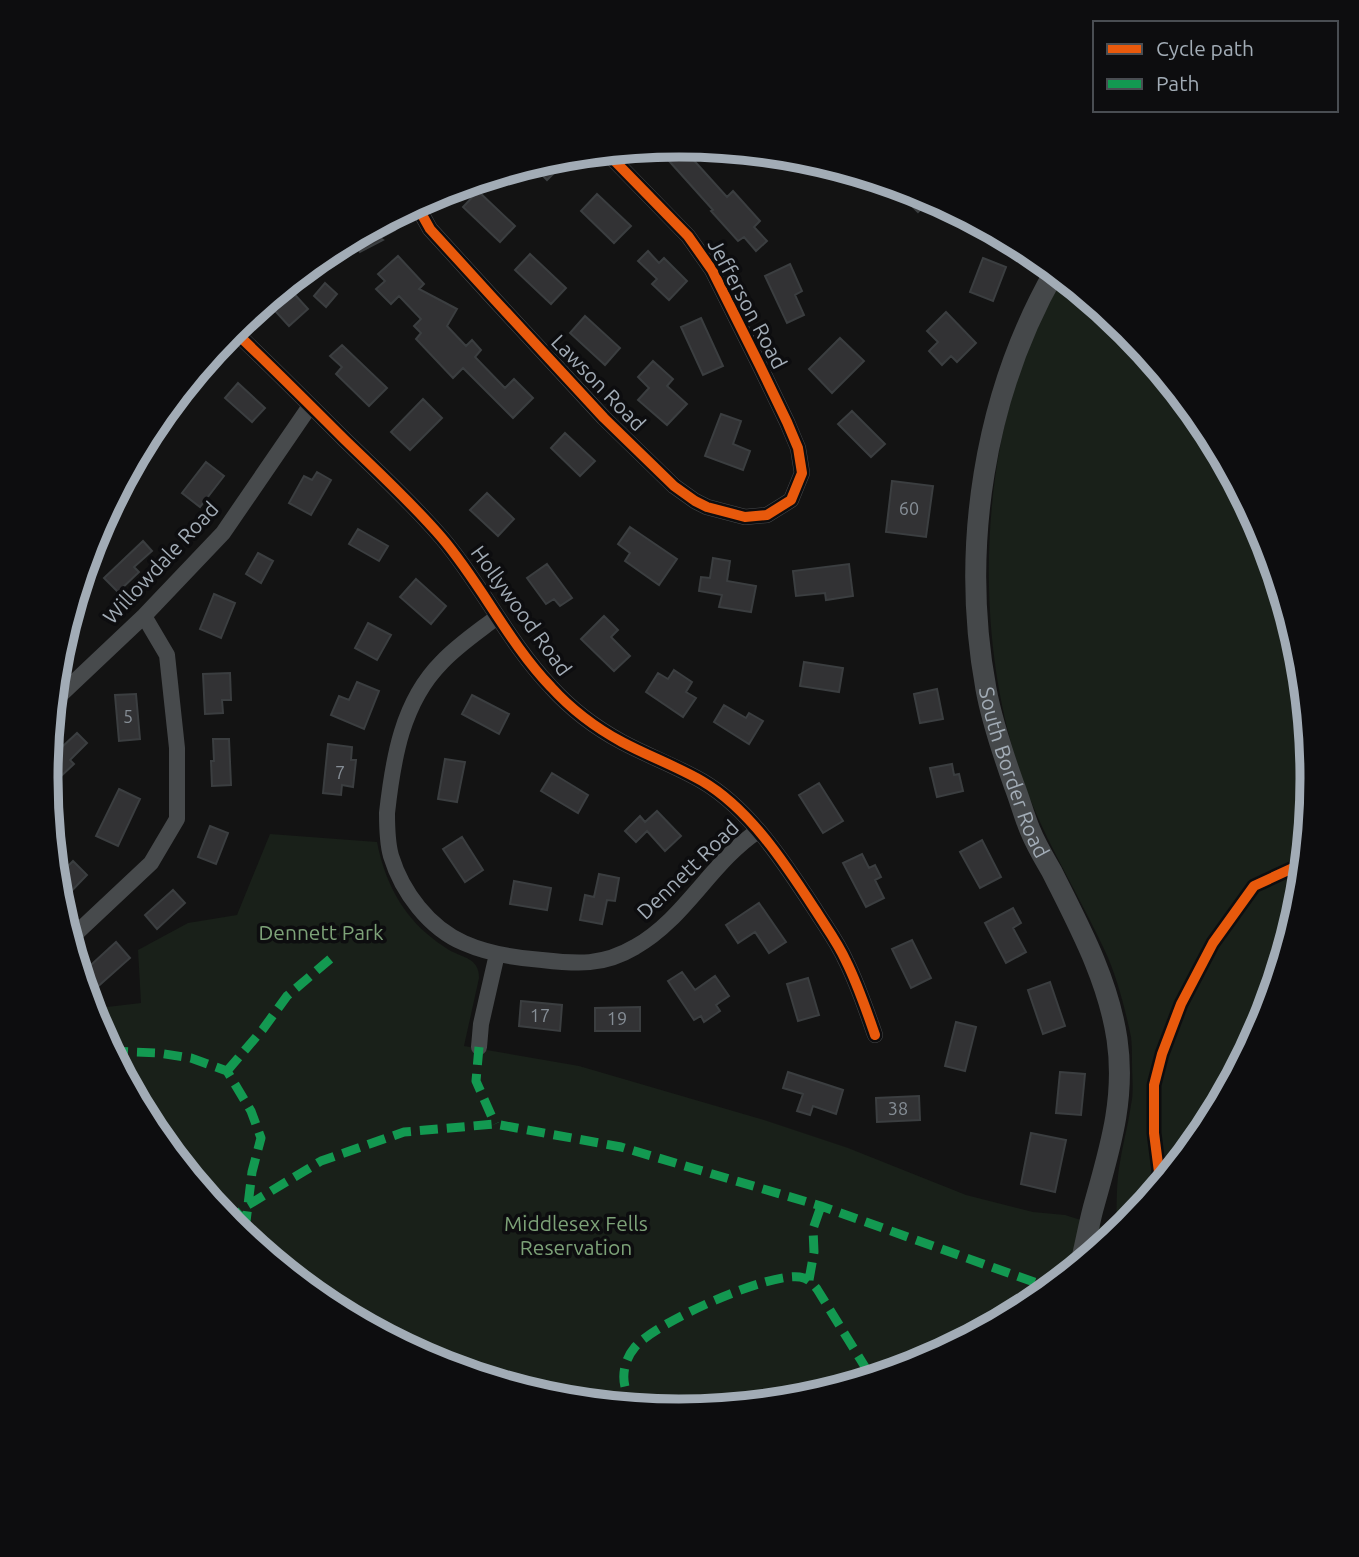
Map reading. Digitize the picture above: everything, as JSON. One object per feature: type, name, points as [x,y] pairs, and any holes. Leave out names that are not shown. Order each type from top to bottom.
[{"type":"main road","name":"South Border Road","points":[[1050,280],[1012,364],[991,437],[980,500],[976,570],[977,618],[986,691],[1003,754],[1030,831],[1090,948],[1109,998],[1117,1040],[1120,1075],[1118,1112],[1084,1250]]},
{"type":"street","name":"Jefferson Road","points":[[614,160],[688,236],[712,270],[798,448],[802,473],[791,500]]},
{"type":"street","name":"Lawson Road","points":[[421,214],[430,229],[493,299],[604,418],[674,486],[707,507],[746,517],[767,514],[791,500]]},
{"type":"street","name":"Hollywood Road","points":[[241,338],[407,500],[443,539],[518,646],[544,680],[565,701],[621,741],[714,788],[740,811],[806,896],[845,957],[875,1035]]},
{"type":"street","name":"Willowdale Road","points":[[64,692],[144,616],[223,533],[310,406]]},
{"type":"street","points":[[77,932],[151,863],[177,819],[177,748],[167,655],[144,616]]},
{"type":"street","name":"Dennett Road","points":[[497,617],[442,661],[423,684],[400,733],[388,803],[390,854],[405,887],[419,909],[433,923],[461,942],[497,954],[587,963],[606,960],[637,947],[665,924],[740,844],[758,831]]},
{"type":"street","points":[[479,1047],[481,1024],[497,954]]},
{"type":"green space","name":"Middlesex Fells Reservation","points":[[1059,286],[1089,311],[1119,339],[1173,400],[1218,468],[1254,541],[1280,618],[1296,697],[1300,738],[1300,819],[1296,860],[1280,939],[1254,1016],[1218,1089],[1196,1124],[1173,1157],[1116,1220],[1118,1176],[1132,1095],[1131,1037],[1109,961],[1030,799],[1013,748],[1000,694],[992,638],[990,525],[996,469],[1007,415],[1022,363]]},
{"type":"green space","name":"Middlesex Fells Reservation","points":[[270,834],[377,842],[388,880],[408,914],[434,940],[471,960],[477,968],[479,978],[464,1046],[579,1066],[764,1120],[848,1148],[966,1195],[1033,1212],[1065,1215],[1108,1228],[1058,1272],[990,1317],[917,1353],[879,1367],[801,1388],[720,1399],[639,1399],[558,1388],[519,1379],[442,1353],[369,1317],[301,1272],[240,1218],[186,1157],[141,1089],[102,1008],[141,1003],[138,950],[188,923],[237,915]]},
{"type":"building","points":[[666,157],[691,157],[727,197],[733,191],[760,221],[754,227],[767,241],[756,251],[744,237],[738,241],[711,211],[713,210]]},
{"type":"building","points":[[558,169],[547,180],[540,173]]},
{"type":"building","points":[[478,191],[515,226],[500,242],[463,207]]},
{"type":"building","points":[[597,194],[631,226],[614,243],[581,211]]},
{"type":"building","points":[[906,200],[923,207],[918,212]]},
{"type":"building","points":[[394,227],[395,230],[380,238],[383,240],[360,252],[358,247]]},
{"type":"building","points":[[648,251],[659,263],[664,258],[687,281],[669,300],[652,284],[657,279],[638,261]]},
{"type":"building","points":[[530,254],[566,288],[551,304],[515,270]]},
{"type":"building","points":[[398,256],[424,284],[419,289],[457,309],[447,326],[466,346],[472,340],[481,350],[475,357],[505,388],[514,379],[533,398],[513,418],[463,368],[453,378],[416,339],[421,333],[414,326],[421,319],[399,296],[391,304],[376,289],[385,281],[378,274]]},
{"type":"building","points":[[983,258],[1006,267],[993,301],[970,292]]},
{"type":"building","points":[[790,264],[802,291],[795,295],[804,315],[787,323],[765,276]]},
{"type":"building","points":[[325,283],[337,294],[326,307],[314,296]]},
{"type":"building","points":[[293,292],[308,309],[289,326],[273,309]]},
{"type":"building","points":[[946,312],[976,343],[957,362],[951,356],[942,365],[929,351],[938,342],[927,331]]},
{"type":"building","points":[[585,316],[620,348],[605,365],[570,333]]},
{"type":"building","points":[[701,318],[723,366],[703,375],[681,327]]},
{"type":"building","points":[[840,338],[864,361],[832,393],[809,369]]},
{"type":"building","points":[[342,345],[387,388],[369,406],[336,374],[342,367],[330,356]]},
{"type":"building","points":[[653,361],[673,379],[667,386],[687,404],[667,425],[638,400],[649,388],[638,377]]},
{"type":"building","points":[[238,383],[265,408],[252,422],[225,398]]},
{"type":"building","points":[[423,399],[442,418],[410,450],[391,432]]},
{"type":"building","points":[[852,411],[885,444],[871,457],[838,424]]},
{"type":"building","points":[[721,414],[741,421],[733,444],[750,451],[743,470],[705,456]]},
{"type":"building","points":[[565,433],[595,461],[580,476],[551,448]]},
{"type":"building","points":[[206,462],[224,476],[200,507],[182,493]]},
{"type":"building","points":[[317,472],[331,480],[311,515],[289,503],[304,476],[312,480]]},
{"type":"building","points":[[892,481],[933,486],[926,537],[886,532]]},
{"type":"building","points":[[487,493],[514,519],[498,536],[470,510]]},
{"type":"building","points":[[630,527],[677,559],[659,585],[625,561],[630,553],[618,544]]},
{"type":"building","points":[[358,529],[388,546],[379,561],[349,544]]},
{"type":"building","points":[[143,541],[152,551],[134,567],[139,572],[118,592],[104,578]]},
{"type":"building","points":[[258,553],[273,561],[261,583],[246,574]]},
{"type":"building","points":[[713,558],[730,561],[727,581],[756,586],[751,612],[719,607],[722,595],[699,591],[701,577],[710,578]]},
{"type":"building","points":[[547,564],[572,598],[560,606],[554,599],[546,604],[527,578]]},
{"type":"building","points":[[849,564],[853,596],[826,600],[825,593],[796,596],[793,571]]},
{"type":"building","points":[[416,579],[446,606],[431,624],[400,597]]},
{"type":"building","points":[[214,594],[235,603],[221,638],[200,629]]},
{"type":"building","points":[[604,616],[618,630],[611,637],[630,656],[614,671],[581,639]]},
{"type":"building","points":[[368,623],[391,635],[377,660],[355,648]]},
{"type":"building","points":[[804,662],[843,668],[839,692],[800,686]]},
{"type":"building","points":[[674,670],[692,682],[686,692],[696,698],[683,717],[646,692],[658,673],[668,679]]},
{"type":"building","points":[[230,673],[231,700],[222,700],[223,713],[205,714],[203,674]]},
{"type":"building","points":[[357,682],[379,691],[364,729],[331,715],[339,696],[349,700]]},
{"type":"building","points":[[937,689],[943,719],[920,723],[914,694]]},
{"type":"building","points":[[136,694],[140,739],[119,741],[115,695]]},
{"type":"building","points":[[472,695],[509,714],[499,734],[462,714]]},
{"type":"building","points":[[724,705],[746,718],[749,713],[763,721],[749,744],[714,722]]},
{"type":"building","points":[[77,733],[87,743],[70,760],[74,764],[60,777],[59,750]]},
{"type":"building","points":[[213,739],[229,739],[231,785],[212,786]]},
{"type":"building","points":[[328,744],[352,747],[351,760],[356,760],[353,787],[342,785],[341,795],[323,793]]},
{"type":"building","points":[[445,759],[465,762],[457,802],[438,799]]},
{"type":"building","points":[[952,764],[954,775],[959,774],[963,791],[937,797],[930,768]]},
{"type":"building","points":[[552,773],[588,795],[578,813],[541,791]]},
{"type":"building","points":[[819,783],[843,821],[823,833],[799,795]]},
{"type":"building","points":[[119,789],[140,799],[118,846],[96,836]]},
{"type":"building","points":[[657,811],[681,836],[665,851],[647,831],[636,842],[625,831],[640,816],[645,822]]},
{"type":"building","points":[[210,826],[228,833],[216,864],[198,857]]},
{"type":"building","points":[[462,837],[483,870],[465,882],[443,849]]},
{"type":"building","points":[[982,840],[1001,877],[980,888],[960,852]]},
{"type":"building","points":[[862,854],[869,868],[875,865],[881,877],[875,880],[884,898],[866,907],[843,863]]},
{"type":"building","points":[[73,861],[87,875],[69,894],[65,869]]},
{"type":"building","points":[[599,874],[619,878],[615,901],[607,900],[602,924],[580,920],[585,895],[594,897]]},
{"type":"building","points":[[514,881],[551,888],[547,910],[510,904]]},
{"type":"building","points":[[173,890],[185,903],[157,929],[145,915]]},
{"type":"building","points":[[759,903],[786,942],[769,953],[755,932],[738,943],[726,925]]},
{"type":"building","points":[[1013,908],[1021,923],[1013,928],[1026,952],[1006,963],[985,923]]},
{"type":"building","points":[[912,940],[931,978],[911,988],[892,949]]},
{"type":"building","points":[[116,942],[130,958],[95,989],[88,968]]},
{"type":"building","points":[[682,972],[695,990],[715,976],[729,996],[716,1005],[720,1011],[704,1022],[701,1016],[694,1020],[668,981]]},
{"type":"building","points":[[808,978],[819,1015],[798,1021],[787,984]]},
{"type":"building","points":[[1050,982],[1065,1026],[1043,1034],[1028,990]]},
{"type":"building","points":[[521,1001],[562,1005],[560,1031],[519,1026]]},
{"type":"building","points":[[640,1007],[640,1031],[595,1031],[595,1008]]},
{"type":"building","points":[[956,1022],[976,1027],[965,1071],[945,1066]]},
{"type":"building","points":[[788,1072],[843,1090],[836,1114],[813,1106],[810,1115],[797,1111],[803,1094],[783,1088]]},
{"type":"building","points":[[1060,1072],[1085,1074],[1081,1115],[1056,1113]]},
{"type":"building","points":[[919,1096],[920,1120],[877,1122],[876,1098]]},
{"type":"building","points":[[1031,1133],[1066,1140],[1055,1192],[1021,1184]]},
{"type":"marked path","points":[[227,1071],[287,996],[336,954]]},
{"type":"marked path","points":[[479,1047],[476,1081],[495,1124]]},
{"type":"marked path","points":[[121,1051],[191,1058],[227,1071],[251,1111],[261,1138],[252,1172],[246,1223]]},
{"type":"marked path","points":[[237,1215],[248,1205],[321,1161],[404,1132],[495,1124],[621,1147],[821,1206],[1040,1284]]},
{"type":"marked path","points":[[809,1280],[814,1252],[813,1229],[821,1206]]},
{"type":"marked path","points":[[630,1398],[624,1379],[626,1362],[635,1347],[647,1337],[714,1301],[764,1282],[785,1278],[800,1277],[810,1281],[867,1371]]},
{"type":"cycle path","points":[[421,214],[430,229],[604,418],[674,486],[707,507],[745,517],[767,515],[791,500],[802,473],[798,448],[787,422],[712,270],[688,236],[614,160]]},
{"type":"cycle path","points":[[241,338],[431,525],[470,575],[521,651],[567,703],[612,737],[702,781],[751,822],[792,875],[839,948],[858,988],[875,1035]]},
{"type":"cycle path","points":[[1158,1175],[1154,1133],[1154,1085],[1162,1054],[1181,1004],[1213,943],[1254,886],[1295,867]]},
{"type":"park label","name":"Dennett Park","points":[[321,933]]}]
